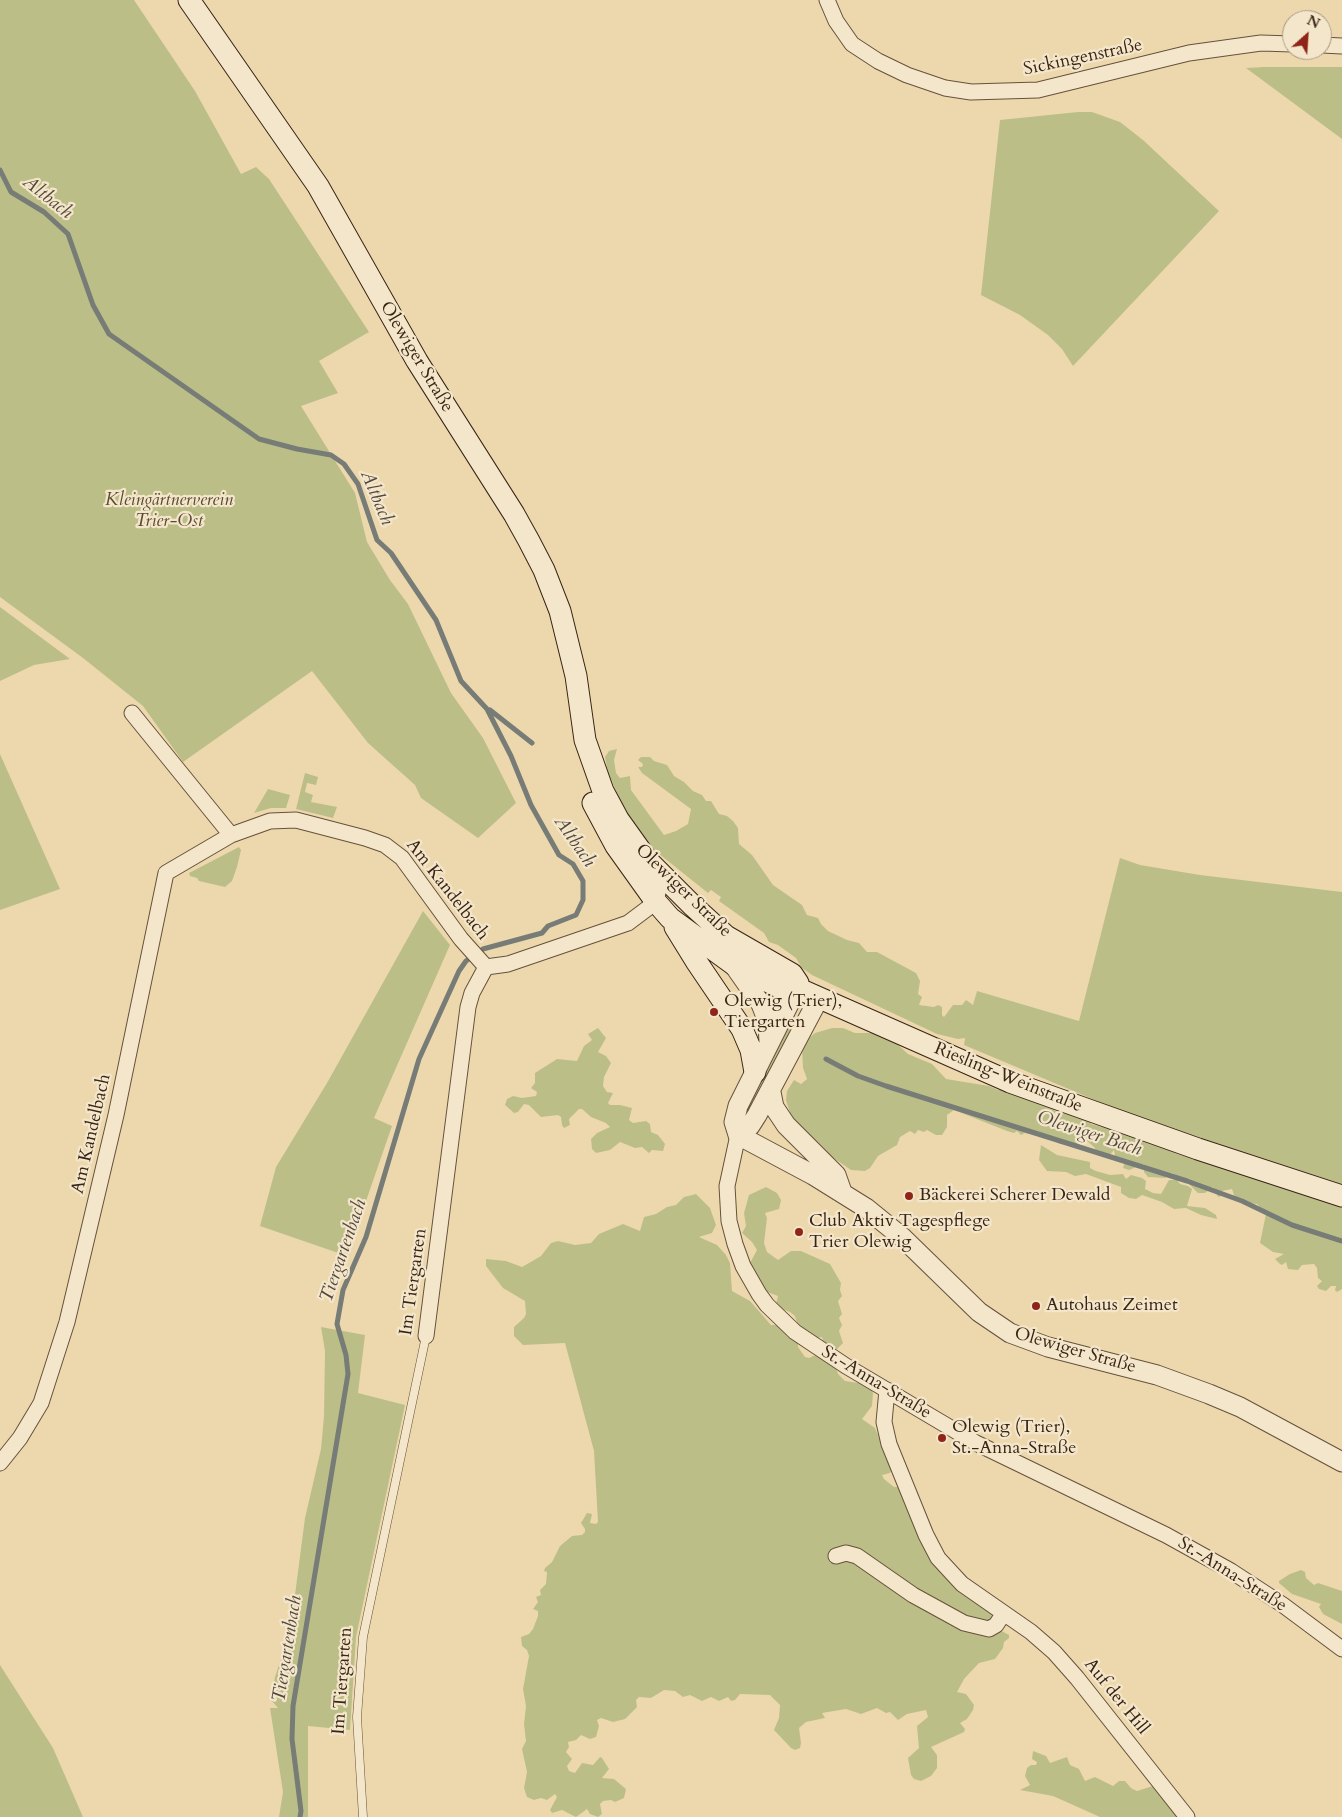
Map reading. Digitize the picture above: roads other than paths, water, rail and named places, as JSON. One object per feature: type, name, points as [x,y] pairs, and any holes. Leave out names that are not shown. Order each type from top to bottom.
[{"type":"main road","name":"Olewiger Straße","points":[[189,0],[318,186],[417,361],[529,541],[552,589],[565,629],[576,676],[585,740],[585,768],[594,805],[616,846],[656,902],[670,918],[733,964],[787,991],[797,988],[819,998]]},
{"type":"main road","name":"Olewiger Straße","points":[[585,740],[604,791],[618,819],[632,841],[657,871],[726,936],[792,974],[798,984],[797,988]]},
{"type":"main road","points":[[670,918],[696,961],[742,1029],[751,1050],[755,1072]]},
{"type":"main road","name":"Riesling-Weinstraße","points":[[819,998],[1010,1082],[1198,1149],[1342,1196]]},
{"type":"street","name":"Sickingenstraße","points":[[827,0],[836,21],[847,38],[878,61],[907,75],[935,84],[971,92],[1038,90],[1189,53],[1262,43],[1282,44]]},
{"type":"street","points":[[132,713],[231,835]]},
{"type":"street","name":"Am Kandelbach","points":[[0,1463],[20,1438],[41,1403],[67,1322],[118,1106],[164,878],[170,868],[231,835],[260,823],[288,820],[319,826],[385,845],[402,858],[478,959]]},
{"type":"street","points":[[478,959],[508,964],[618,928],[642,914],[656,902],[659,888],[657,871]]},
{"type":"street","name":"Im Tiergarten","points":[[426,1336],[468,1007],[478,959]]},
{"type":"street","points":[[733,964],[761,1004],[768,1022],[769,1042]]},
{"type":"street","name":"St.-Anna-Straße","points":[[797,988],[769,1042],[736,1114],[734,1122],[738,1135],[727,1186],[729,1221],[743,1266],[752,1284],[767,1305],[806,1341],[887,1390],[995,1453],[1166,1535],[1205,1556],[1267,1594],[1342,1649]]},
{"type":"street","points":[[738,1135],[750,1126],[771,1092],[819,998]]},
{"type":"street","points":[[771,1092],[774,1107],[786,1125],[836,1175],[842,1192]]},
{"type":"street","name":"Olewiger Straße","points":[[738,1135],[842,1192],[903,1238],[979,1312],[1010,1333],[1040,1345],[1157,1375],[1210,1394],[1342,1462]]},
{"type":"street","name":"Auf der Hill","points":[[887,1390],[884,1422],[889,1444],[934,1550],[949,1572],[962,1584],[1031,1632],[1065,1665],[1187,1817]]},
{"type":"street","points":[[836,1556],[846,1554],[857,1556],[913,1595],[964,1623],[989,1629],[996,1625],[1004,1613]]},
{"type":"lane","name":"Im Tiergarten","points":[[363,1817],[357,1717],[362,1637],[426,1336]]},
{"type":"waterway","name":"Tiergartenbach","points":[[0,170],[11,192],[44,212],[68,234],[93,305],[109,334],[259,439],[297,449],[331,455],[344,464],[358,484],[377,540],[391,553],[436,620],[461,681],[487,709],[511,756],[531,805],[559,855],[573,864],[583,881],[583,900],[576,915],[548,926],[542,933],[483,949],[466,961],[459,971],[419,1059],[366,1237],[343,1290],[337,1324],[346,1355],[348,1374],[293,1706],[292,1739],[301,1811],[300,1817]]},
{"type":"waterway","name":"Olewiger Bach","points":[[490,710],[532,743]]},
{"type":"waterway","name":"Olewiger Bach","points":[[826,1059],[858,1076],[886,1086],[1187,1181],[1242,1201],[1292,1225],[1342,1241]]},
{"type":"place","name":"Olewig (Trier), Tiergarten","points":[[714,1012]]},
{"type":"place","name":"Bäckerei Scherer Dewald","points":[[909,1196]]},
{"type":"place","name":"Club Aktiv Tagespflege Trier Olewig","points":[[799,1232]]},
{"type":"place","name":"Autohaus Zeimet","points":[[1036,1306]]},
{"type":"place","name":"Olewig (Trier), St.-Anna-Straße","points":[[942,1438]]},
{"type":"water label","name":"Altbach","points":[[47,198]]},
{"type":"water label","name":"Altbach","points":[[376,498]]},
{"type":"water label","name":"Altbach","points":[[574,842]]},
{"type":"park label","name":"Kleingärtnerverein Trier-Ost","points":[[169,511]]}]
